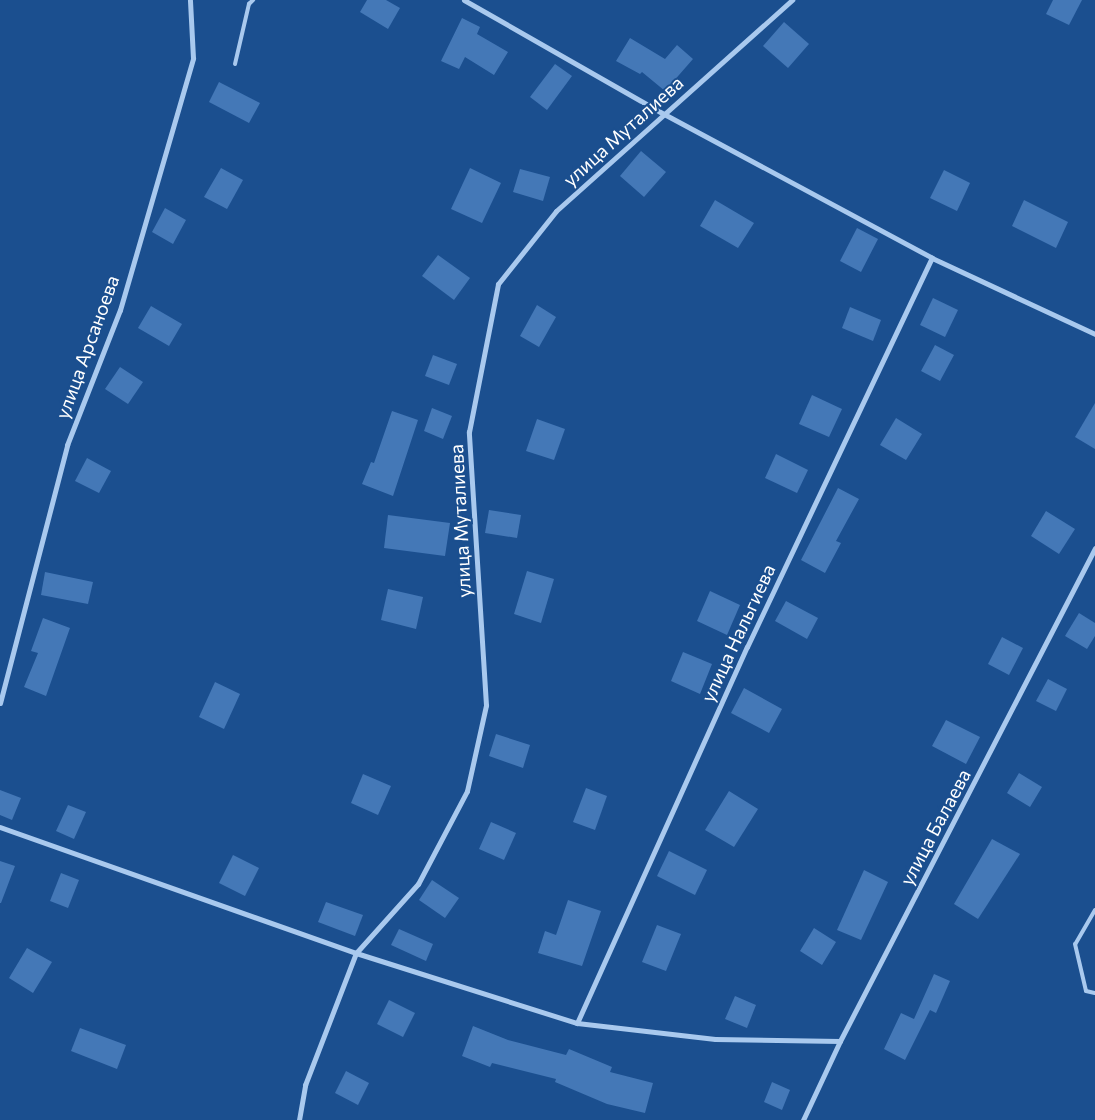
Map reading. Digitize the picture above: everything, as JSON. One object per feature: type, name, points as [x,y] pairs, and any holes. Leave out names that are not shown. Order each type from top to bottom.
[{"type":"street","name":"улица Арсаноева","points":[[0,704],[67,445],[120,310],[192,58],[190,0]]},
{"type":"street","points":[[464,0],[664,114],[932,258],[1095,334]]},
{"type":"street","name":"улица Муталиева","points":[[299,1120],[306,1085],[356,953],[418,884],[467,791],[486,705],[470,432],[498,284],[556,211],[792,0]]},
{"type":"street","name":"улица Нальгиева","points":[[577,1023],[747,647],[932,258]]},
{"type":"street","name":"улица Балаева","points":[[803,1120],[840,1041],[1095,548]]},
{"type":"street","points":[[0,826],[356,953],[577,1023],[715,1038],[840,1041]]},
{"type":"lane","points":[[235,64],[249,4],[253,0]]},
{"type":"lane","points":[[1095,910],[1076,944],[1086,991],[1095,993]]},
{"type":"building","points":[[367,0],[386,0],[400,8],[388,29],[360,12]]},
{"type":"building","points":[[1053,0],[1082,0],[1069,25],[1046,14]]},
{"type":"building","points":[[462,18],[480,27],[477,34],[508,52],[494,75],[465,57],[459,69],[441,61]]},
{"type":"building","points":[[784,22],[809,44],[788,68],[763,46]]},
{"type":"building","points":[[630,38],[665,59],[677,45],[693,59],[665,91],[642,72],[640,74],[616,61]]},
{"type":"building","points":[[555,64],[572,76],[547,110],[530,97]]},
{"type":"building","points":[[219,82],[260,103],[249,123],[209,102]]},
{"type":"building","points":[[641,151],[666,172],[644,197],[620,176]]},
{"type":"building","points":[[221,168],[243,180],[227,209],[204,197]]},
{"type":"building","points":[[470,168],[501,183],[482,223],[451,209]]},
{"type":"building","points":[[520,169],[550,177],[543,201],[513,192]]},
{"type":"building","points":[[944,170],[970,183],[957,211],[930,198]]},
{"type":"building","points":[[715,200],[754,223],[738,248],[700,226]]},
{"type":"building","points":[[1024,200],[1068,222],[1056,248],[1012,226]]},
{"type":"building","points":[[165,208],[186,220],[173,244],[152,232]]},
{"type":"building","points":[[857,228],[878,239],[861,272],[840,261]]},
{"type":"building","points":[[438,255],[470,278],[454,300],[422,276]]},
{"type":"building","points":[[933,298],[958,310],[945,337],[920,325]]},
{"type":"building","points":[[537,305],[556,317],[539,347],[520,336]]},
{"type":"building","points":[[151,306],[182,324],[169,346],[138,328]]},
{"type":"building","points":[[850,307],[881,320],[873,341],[842,328]]},
{"type":"building","points":[[935,345],[954,355],[940,381],[921,371]]},
{"type":"building","points":[[433,355],[457,364],[449,385],[425,376]]},
{"type":"building","points":[[120,367],[143,382],[128,404],[105,389]]},
{"type":"building","points":[[812,395],[842,409],[829,437],[799,424]]},
{"type":"building","points":[[1095,403],[1095,449],[1075,437]]},
{"type":"building","points":[[432,408],[452,416],[443,439],[424,431]]},
{"type":"building","points":[[392,411],[418,420],[393,496],[362,484],[371,462],[374,463]]},
{"type":"building","points":[[896,418],[922,434],[906,460],[880,445]]},
{"type":"building","points":[[537,419],[565,429],[554,460],[526,451]]},
{"type":"building","points":[[776,454],[808,470],[797,493],[765,478]]},
{"type":"building","points":[[87,458],[111,471],[99,493],[75,481]]},
{"type":"building","points":[[838,488],[859,499],[836,541],[841,543],[825,573],[801,560]]},
{"type":"building","points":[[489,510],[521,515],[517,538],[485,533]]},
{"type":"building","points":[[1046,511],[1075,529],[1059,554],[1031,536]]},
{"type":"building","points":[[388,515],[450,523],[445,556],[384,548]]},
{"type":"building","points":[[527,571],[554,579],[541,623],[514,614]]},
{"type":"building","points":[[45,572],[93,582],[88,604],[41,595]]},
{"type":"building","points":[[388,589],[423,597],[416,629],[381,620]]},
{"type":"building","points":[[710,591],[740,605],[727,635],[697,621]]},
{"type":"building","points":[[786,601],[818,618],[807,639],[775,621]]},
{"type":"building","points":[[1079,613],[1095,623],[1095,636],[1087,649],[1065,636]]},
{"type":"building","points":[[43,618],[70,628],[46,696],[24,687],[38,653],[31,651]]},
{"type":"building","points":[[1002,637],[1023,648],[1009,675],[988,664]]},
{"type":"building","points":[[683,652],[712,664],[700,694],[671,681]]},
{"type":"building","points":[[1048,679],[1067,689],[1056,711],[1036,701]]},
{"type":"building","points":[[215,682],[240,694],[224,729],[199,717]]},
{"type":"building","points":[[744,688],[782,709],[769,733],[731,713]]},
{"type":"building","points":[[946,720],[980,737],[966,764],[932,746]]},
{"type":"building","points":[[496,734],[530,745],[523,768],[489,756]]},
{"type":"building","points":[[1019,773],[1042,787],[1030,807],[1007,793]]},
{"type":"building","points":[[363,774],[391,786],[378,815],[351,803]]},
{"type":"building","points":[[586,788],[607,796],[595,830],[573,822]]},
{"type":"building","points":[[0,790],[21,798],[12,820],[0,815]]},
{"type":"building","points":[[729,791],[758,809],[734,847],[705,830]]},
{"type":"building","points":[[68,805],[86,812],[74,839],[56,831]]},
{"type":"building","points":[[491,822],[516,833],[504,860],[479,849]]},
{"type":"building","points":[[992,839],[1020,854],[978,919],[954,904]]},
{"type":"building","points":[[669,851],[707,870],[695,895],[657,876]]},
{"type":"building","points":[[233,855],[259,868],[245,896],[219,883]]},
{"type":"building","points":[[0,861],[15,866],[1,903],[0,903]]},
{"type":"building","points":[[864,870],[888,882],[861,940],[837,930]]},
{"type":"building","points":[[61,873],[79,880],[68,908],[50,901]]},
{"type":"building","points":[[432,880],[459,898],[445,918],[419,900]]},
{"type":"building","points":[[568,900],[601,911],[582,966],[538,953],[545,931],[556,935]]},
{"type":"building","points":[[326,902],[363,915],[355,936],[318,922]]},
{"type":"building","points":[[657,925],[681,934],[666,971],[642,962]]},
{"type":"building","points":[[814,928],[836,942],[822,965],[800,951]]},
{"type":"building","points":[[399,929],[433,944],[426,961],[391,945]]},
{"type":"building","points":[[27,948],[52,962],[33,993],[9,978]]},
{"type":"building","points":[[934,974],[950,981],[936,1013],[930,1010],[905,1060],[884,1049],[901,1013],[914,1019]]},
{"type":"building","points":[[735,996],[756,1005],[747,1028],[725,1019]]},
{"type":"building","points":[[389,1000],[415,1013],[403,1037],[377,1024]]},
{"type":"building","points":[[473,1026],[508,1040],[566,1055],[569,1049],[612,1067],[610,1072],[653,1083],[645,1113],[607,1104],[555,1082],[556,1079],[492,1063],[490,1067],[462,1056]]},
{"type":"building","points":[[80,1028],[126,1045],[117,1069],[71,1051]]},
{"type":"building","points":[[346,1071],[369,1083],[358,1105],[335,1093]]},
{"type":"building","points":[[772,1082],[790,1090],[782,1110],[764,1102]]}]
